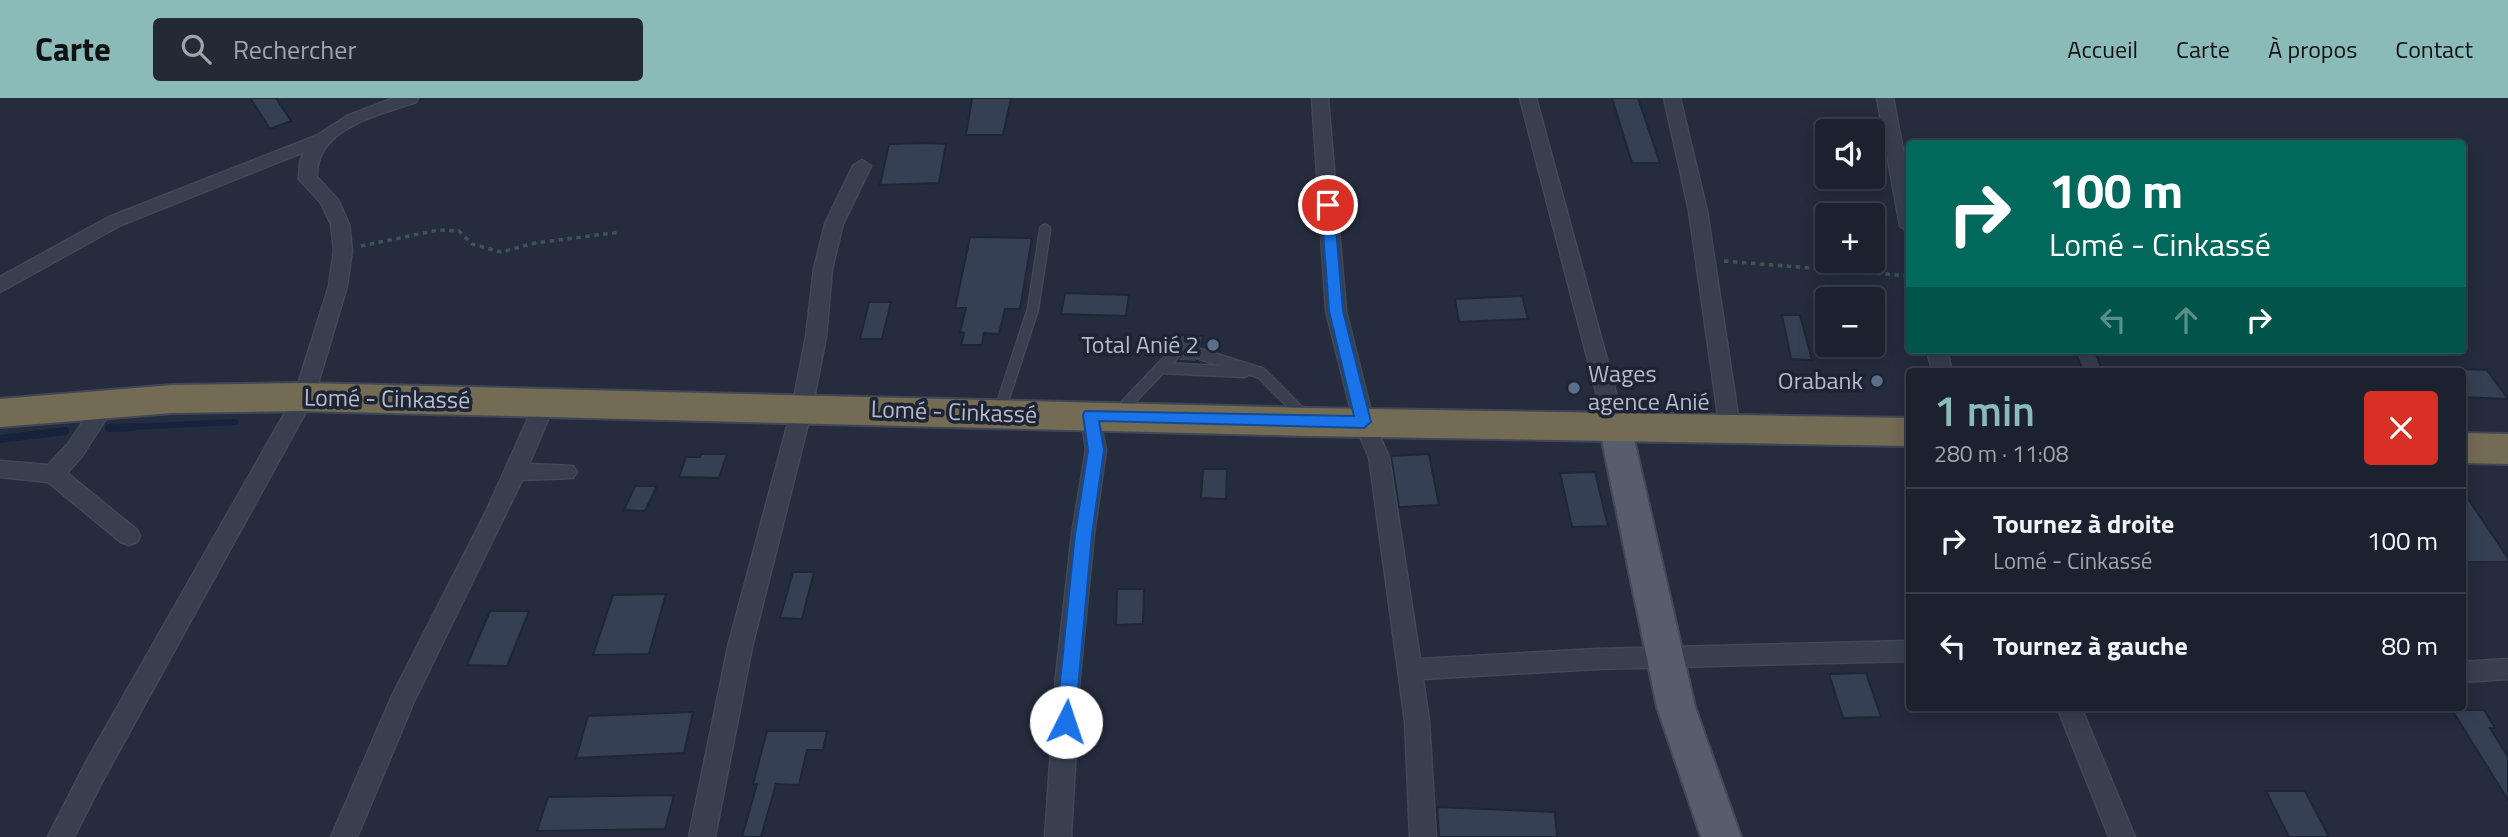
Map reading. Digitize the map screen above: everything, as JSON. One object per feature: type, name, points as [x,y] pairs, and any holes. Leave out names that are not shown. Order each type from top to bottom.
[{"type":"highway","name":"Lomé - Cinkassé","points":[[0,413],[106,403],[304,397],[1309,422],[1906,432]]},
{"type":"highway","points":[[2466,448],[2508,449]]},
{"type":"main road","points":[[1615,426],[1676,706],[1721,837]]},
{"type":"street","points":[[0,285],[115,220],[322,139],[356,119],[410,98]]},
{"type":"street","points":[[1320,98],[1336,311],[1364,422],[1379,457],[1417,721],[1423,837]]},
{"type":"street","points":[[1528,98],[1615,426]]},
{"type":"street","points":[[1672,98],[1698,211],[1730,429]]},
{"type":"street","points":[[1885,98],[1906,210]]},
{"type":"street","points":[[61,837],[94,772],[304,397],[338,286],[343,250],[340,224],[329,200],[307,179],[309,159],[322,139]]},
{"type":"street","points":[[702,837],[740,647],[802,408],[816,337],[823,269],[834,224],[862,166]]},
{"type":"street","points":[[53,474],[75,450],[106,403]]},
{"type":"street","points":[[344,837],[404,696],[515,472],[545,403]]},
{"type":"street","points":[[1058,837],[1069,676],[1083,534],[1103,415]]},
{"type":"street","points":[[0,469],[53,474],[129,537]]},
{"type":"street","points":[[515,472],[566,472]]},
{"type":"street","points":[[1410,670],[1506,662],[1665,655],[1906,651]]},
{"type":"street","points":[[2466,672],[2508,669]]},
{"type":"street","points":[[2071,711],[2122,837]]},
{"type":"lane","points":[[999,413],[1033,309],[1045,230]]},
{"type":"lane","points":[[1103,415],[1161,368],[1176,352]]},
{"type":"lane","points":[[1200,354],[1261,373],[1309,422]]},
{"type":"lane","points":[[1161,368],[1261,373]]},
{"type":"path","points":[[343,250],[438,230],[459,231],[472,244],[501,252],[534,243],[621,232]]},
{"type":"path","points":[[1706,260],[1906,276]]},
{"type":"building","points":[[250,98],[276,98],[291,121],[270,129]]},
{"type":"building","points":[[972,98],[1011,98],[1003,135],[966,135]]},
{"type":"building","points":[[1612,98],[1638,98],[1660,163],[1632,163]]},
{"type":"building","points":[[889,144],[946,144],[939,183],[880,185]]},
{"type":"building","points":[[970,237],[1032,238],[1020,309],[1005,309],[999,334],[984,333],[982,345],[961,345],[964,333],[960,332],[966,308],[955,308]]},
{"type":"building","points":[[1065,293],[1129,295],[1126,316],[1061,314]]},
{"type":"building","points":[[1522,296],[1528,319],[1459,322],[1455,299]]},
{"type":"building","points":[[869,302],[891,302],[882,339],[860,339]]},
{"type":"building","points":[[1782,315],[1800,315],[1812,360],[1791,359]]},
{"type":"building","points":[[1180,335],[1203,336],[1201,347],[1193,352],[1198,362],[1177,361],[1183,353],[1178,345]]},
{"type":"building","points":[[2076,354],[2096,354],[2102,368],[2082,368]]},
{"type":"building","points":[[2466,369],[2487,370],[2508,399],[2466,397]]},
{"type":"building","points":[[701,454],[727,454],[719,478],[679,477],[686,457],[700,457]]},
{"type":"building","points":[[1429,454],[1439,505],[1399,507],[1391,456]]},
{"type":"building","points":[[1203,469],[1227,469],[1226,499],[1201,498]]},
{"type":"building","points":[[1595,472],[1608,526],[1572,527],[1560,473]]},
{"type":"building","points":[[635,486],[657,486],[645,511],[624,510]]},
{"type":"building","points":[[2466,496],[2508,558],[2508,562],[2466,562]]},
{"type":"building","points":[[793,572],[814,572],[802,619],[780,618]]},
{"type":"building","points":[[1117,589],[1144,589],[1143,624],[1116,625]]},
{"type":"building","points":[[666,594],[649,654],[593,655],[613,595]]},
{"type":"building","points":[[490,611],[529,611],[507,666],[467,665]]},
{"type":"building","points":[[1866,673],[1881,717],[1843,718],[1829,674]]},
{"type":"building","points":[[2484,710],[2495,728],[2490,728],[2508,757],[2508,800],[2453,711]]},
{"type":"building","points":[[693,712],[684,753],[576,758],[588,716]]},
{"type":"building","points":[[767,731],[827,731],[823,750],[807,750],[799,785],[776,784],[761,837],[742,837],[757,784],[753,784]]},
{"type":"building","points":[[2266,791],[2305,791],[2329,837],[2289,837]]},
{"type":"building","points":[[674,795],[665,829],[537,831],[548,797]]},
{"type":"building","points":[[1437,807],[1555,812],[1557,837],[1439,837]]},
{"type":"waterway","points":[[134,427],[109,428],[235,422]]},
{"type":"waterway","points":[[0,439],[65,431]]},
{"type":"place","name":"Total Anié 2","points":[[1213,345]]},
{"type":"place","name":"Orabank","points":[[1877,381]]},
{"type":"place","name":"Wages agence Anié","points":[[1574,388]]},
{"type":"route","points":[[1066,722],[1083,534],[1096,450],[1091,415],[1364,422],[1336,311],[1328,205]]}]
